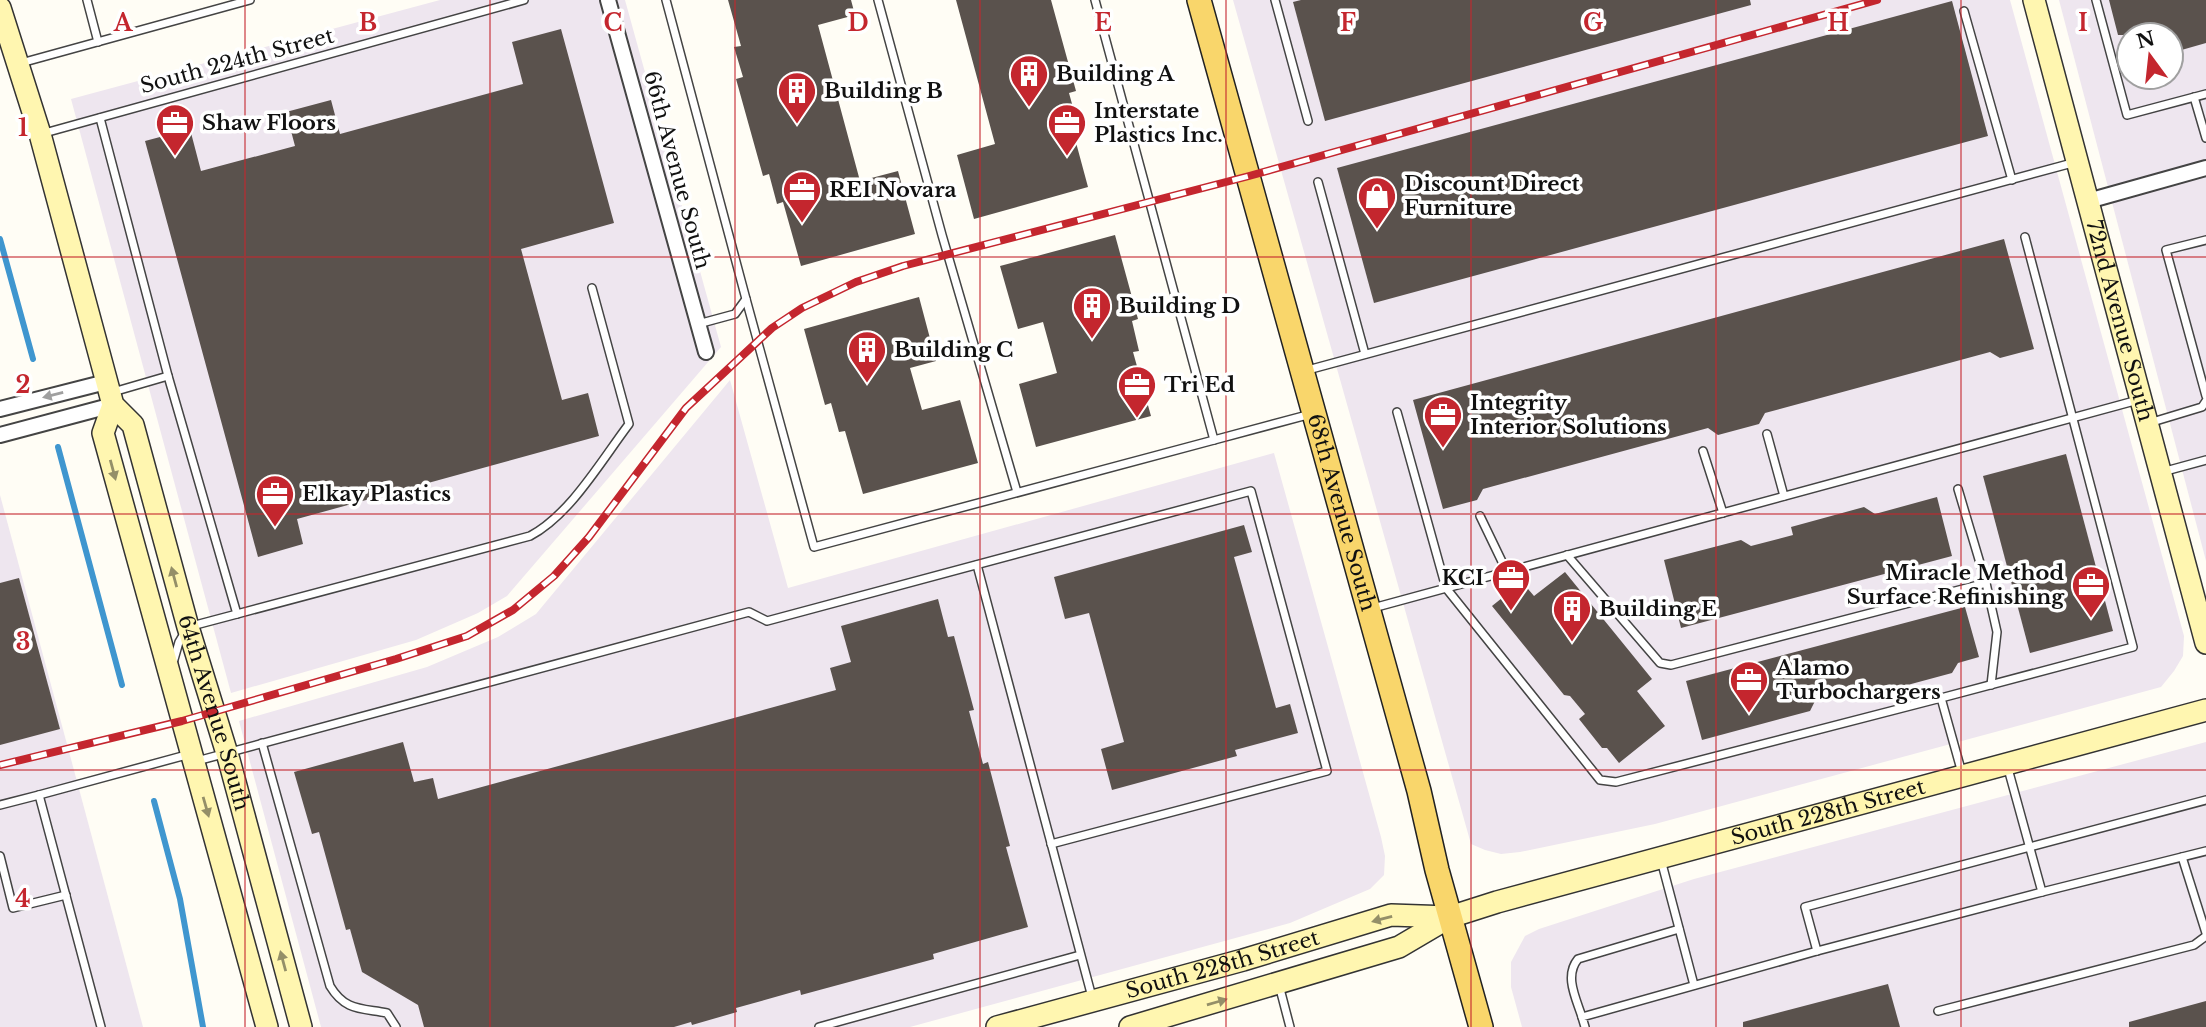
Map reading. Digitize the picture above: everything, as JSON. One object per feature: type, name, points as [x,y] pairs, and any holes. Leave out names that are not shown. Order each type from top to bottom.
[{"type":"main road","name":"68th Avenue South","points":[[1199,0],[1419,790],[1450,917],[1481,1027]]},
{"type":"street","name":"66th Avenue South","points":[[608,0],[706,352]]},
{"type":"street","name":"72nd Avenue South","points":[[2034,0],[2206,643]]},
{"type":"street","name":"64th Avenue South","points":[[0,8],[40,134],[109,393],[133,425],[188,627],[227,752],[301,1027]]},
{"type":"street","points":[[2088,201],[2206,168]]},
{"type":"street","name":"64th Avenue South","points":[[109,393],[103,433],[267,1027]]},
{"type":"street","points":[[0,409],[109,393]]},
{"type":"street","points":[[0,435],[109,393]]},
{"type":"street","name":"South 228th Street","points":[[1130,1027],[1173,1021],[1279,984],[1399,947],[1450,917],[2206,710]]},
{"type":"street","name":"South 228th Street","points":[[998,1027],[1243,960],[1391,915],[1450,917]]},
{"type":"lane","points":[[87,0],[98,42]]},
{"type":"lane","points":[[18,64],[250,0]]},
{"type":"lane","name":"South 224th Street","points":[[40,134],[524,0]]},
{"type":"lane","points":[[666,0],[814,547],[1315,413]]},
{"type":"lane","points":[[878,0],[942,235],[1017,492]]},
{"type":"lane","points":[[1095,0],[1214,440]]},
{"type":"lane","points":[[1275,0],[1308,121]]},
{"type":"lane","points":[[2096,0],[2127,115],[2206,94]]},
{"type":"lane","points":[[1964,11],[2012,180]]},
{"type":"lane","points":[[2194,97],[2206,138]]},
{"type":"lane","points":[[100,118],[168,376],[237,614]]},
{"type":"lane","points":[[1303,371],[2077,162]]},
{"type":"lane","points":[[1318,182],[1366,354]]},
{"type":"lane","points":[[1397,412],[1446,588],[1600,780],[1616,782],[2133,647],[2025,236]]},
{"type":"lane","points":[[2206,240],[2166,250],[2206,396]]},
{"type":"lane","points":[[172,687],[173,662],[179,642],[188,627],[530,536],[546,528],[563,511],[628,424],[592,288]]},
{"type":"lane","points":[[698,324],[735,314],[746,299]]},
{"type":"lane","points":[[109,393],[168,376]]},
{"type":"lane","points":[[1369,609],[2142,399]]},
{"type":"lane","points":[[2148,423],[2202,407],[2206,401]]},
{"type":"lane","points":[[1767,434],[1784,496]]},
{"type":"lane","points":[[1703,451],[1723,513]]},
{"type":"lane","points":[[2162,472],[2206,460]]},
{"type":"lane","points":[[1958,489],[1986,583],[1997,632],[1991,685]]},
{"type":"lane","points":[[0,805],[262,743],[749,612],[767,621],[1251,491],[1326,771],[1051,844]]},
{"type":"lane","points":[[1480,516],[1507,572]]},
{"type":"lane","points":[[1567,555],[1660,663],[1671,665],[1986,583]]},
{"type":"lane","points":[[977,565],[1093,1001]]},
{"type":"lane","points":[[1941,698],[1963,777]]},
{"type":"lane","points":[[262,743],[330,986],[343,1003],[354,1008],[387,1013],[396,1027]]},
{"type":"lane","points":[[2007,765],[2042,892]]},
{"type":"lane","points":[[39,795],[101,1027]]},
{"type":"lane","points":[[1817,951],[1805,907],[2206,800]]},
{"type":"lane","points":[[1582,1017],[1817,951],[2206,851]]},
{"type":"lane","points":[[0,856],[13,908],[66,895]]},
{"type":"lane","points":[[1938,1012],[2194,944],[2206,935],[2182,856]]},
{"type":"lane","points":[[1661,859],[1694,985]]},
{"type":"lane","points":[[1585,1027],[1570,978],[1578,959],[1679,929]]},
{"type":"lane","points":[[819,1027],[839,1024],[1080,955]]},
{"type":"lane","points":[[1279,984],[1290,1027]]},
{"type":"shaded area","points":[[440,0],[625,0],[721,347],[507,596],[478,613],[416,640],[231,693],[71,99]]},
{"type":"shaded area","points":[[1233,0],[2010,0],[2184,636],[2183,656],[2174,671],[2161,687],[1655,824],[1520,852],[1501,854],[1471,844]]},
{"type":"shaded area","points":[[2059,0],[2206,0],[2206,561]]},
{"type":"shaded area","points":[[730,380],[788,588],[1274,453],[1381,837],[1385,856],[1384,875],[1370,889],[1290,923],[910,1027],[321,1027],[239,721],[427,667],[498,637],[536,614]]},
{"type":"shaded area","points":[[0,495],[143,1027],[0,1027]]},
{"type":"shaded area","points":[[2206,742],[2206,1027],[1522,1027],[1511,987],[1511,962],[1525,936],[1539,929],[1694,879]]},
{"type":"building","name":"Building B","points":[[728,0],[851,0],[855,15],[818,25],[860,181],[898,171],[915,234],[801,266],[783,202],[777,204],[769,174],[763,176],[736,79],[743,77],[734,47],[741,46]]},
{"type":"building","name":"Building A","points":[[956,0],[1051,0],[1076,91],[1069,93],[1077,122],[1071,124],[1088,187],[974,219],[957,155],[995,144]]},
{"type":"building","points":[[1750,0],[1751,5],[1325,121],[1293,2]]},
{"type":"building","points":[[2109,0],[2206,0],[2206,43],[2185,49],[2185,21],[2115,21],[2115,23]]},
{"type":"building","points":[[1952,1],[1988,136],[1374,303],[1337,168]]},
{"type":"building","points":[[561,29],[614,223],[521,249],[562,400],[588,393],[599,436],[297,519],[303,544],[258,557],[145,141],[190,129],[201,171],[295,146],[286,112],[331,100],[340,134],[523,84],[512,42]]},
{"type":"building","name":"Building D","points":[[1115,235],[1138,319],[1132,321],[1139,351],[1133,352],[1151,416],[1036,447],[1019,384],[1057,373],[1043,322],[1018,329],[1000,266]]},
{"type":"building","points":[[2004,239],[2034,349],[2000,358],[1990,352],[1765,413],[1759,424],[1718,435],[1708,428],[1483,489],[1477,500],[1443,509],[1413,400]]},
{"type":"building","name":"Building C","points":[[919,297],[936,361],[910,368],[922,410],[960,400],[978,463],[863,494],[845,431],[839,432],[831,403],[825,405],[804,329]]},
{"type":"building","points":[[2066,454],[2113,631],[2030,653],[1983,476]]},
{"type":"building","points":[[1937,497],[1952,556],[1681,628],[1664,560],[1741,540],[1751,546],[1793,535],[1791,527],[1864,507],[1875,514]]},
{"type":"building","points":[[1244,525],[1252,552],[1234,557],[1276,708],[1290,704],[1298,733],[1235,750],[1237,756],[1112,790],[1101,749],[1124,742],[1089,613],[1065,619],[1054,577]]},
{"type":"building","name":"Building E","points":[[1565,572],[1652,679],[1637,691],[1665,726],[1619,763],[1607,748],[1602,748],[1579,719],[1585,714],[1570,696],[1564,695],[1492,606],[1522,582],[1534,596]]},
{"type":"building","points":[[19,578],[60,729],[0,745],[0,583]]},
{"type":"building","points":[[938,599],[948,637],[954,636],[974,710],[969,711],[983,764],[988,762],[1010,846],[1006,847],[1028,927],[933,954],[934,959],[801,995],[800,990],[736,1008],[737,1012],[692,1025],[691,1022],[674,1027],[424,1027],[418,1005],[362,972],[350,929],[346,930],[319,832],[312,834],[294,772],[403,742],[414,782],[433,778],[438,799],[836,690],[830,668],[851,662],[841,626]]},
{"type":"building","points":[[1965,607],[1979,657],[1958,663],[1952,673],[1863,697],[1861,688],[1815,701],[1810,711],[1702,740],[1686,681]]},
{"type":"building","points":[[1888,984],[1900,1027],[1743,1027],[1743,1022]]},
{"type":"building","points":[[2206,1001],[2206,1027],[2129,1027],[2129,1022]]},
{"type":"waterway","points":[[0,239],[33,359]]},
{"type":"waterway","points":[[58,447],[122,685]]},
{"type":"waterway","points":[[154,801],[180,899],[203,1027]]},
{"type":"railway","points":[[0,765],[182,721],[467,636],[513,610],[554,576],[589,537],[686,408],[772,328],[802,308],[856,282],[903,266],[1249,176],[1877,0]]},
{"type":"place","name":"Building A","points":[[1029,108]]},
{"type":"place","name":"Building B","points":[[797,125]]},
{"type":"place","name":"Shaw Floors","points":[[175,157]]},
{"type":"place","name":"Interstate Plastics Inc.","points":[[1067,157]]},
{"type":"place","name":"REI Novara","points":[[802,224]]},
{"type":"place","name":"Discount Direct Furniture","points":[[1377,230]]},
{"type":"place","name":"Building D","points":[[1092,340]]},
{"type":"place","name":"Building C","points":[[867,384]]},
{"type":"place","name":"Tri Ed","points":[[1137,419]]},
{"type":"place","name":"Integrity Interior Solutions","points":[[1443,449]]},
{"type":"place","name":"Elkay Plastics","points":[[275,528]]},
{"type":"place","name":"KCI","points":[[1511,612]]},
{"type":"place","name":"Miracle Method Surface Refinishing","points":[[2091,619]]},
{"type":"place","name":"Building E","points":[[1572,643]]},
{"type":"place","name":"Alamo Turbochargers","points":[[1749,714]]}]
